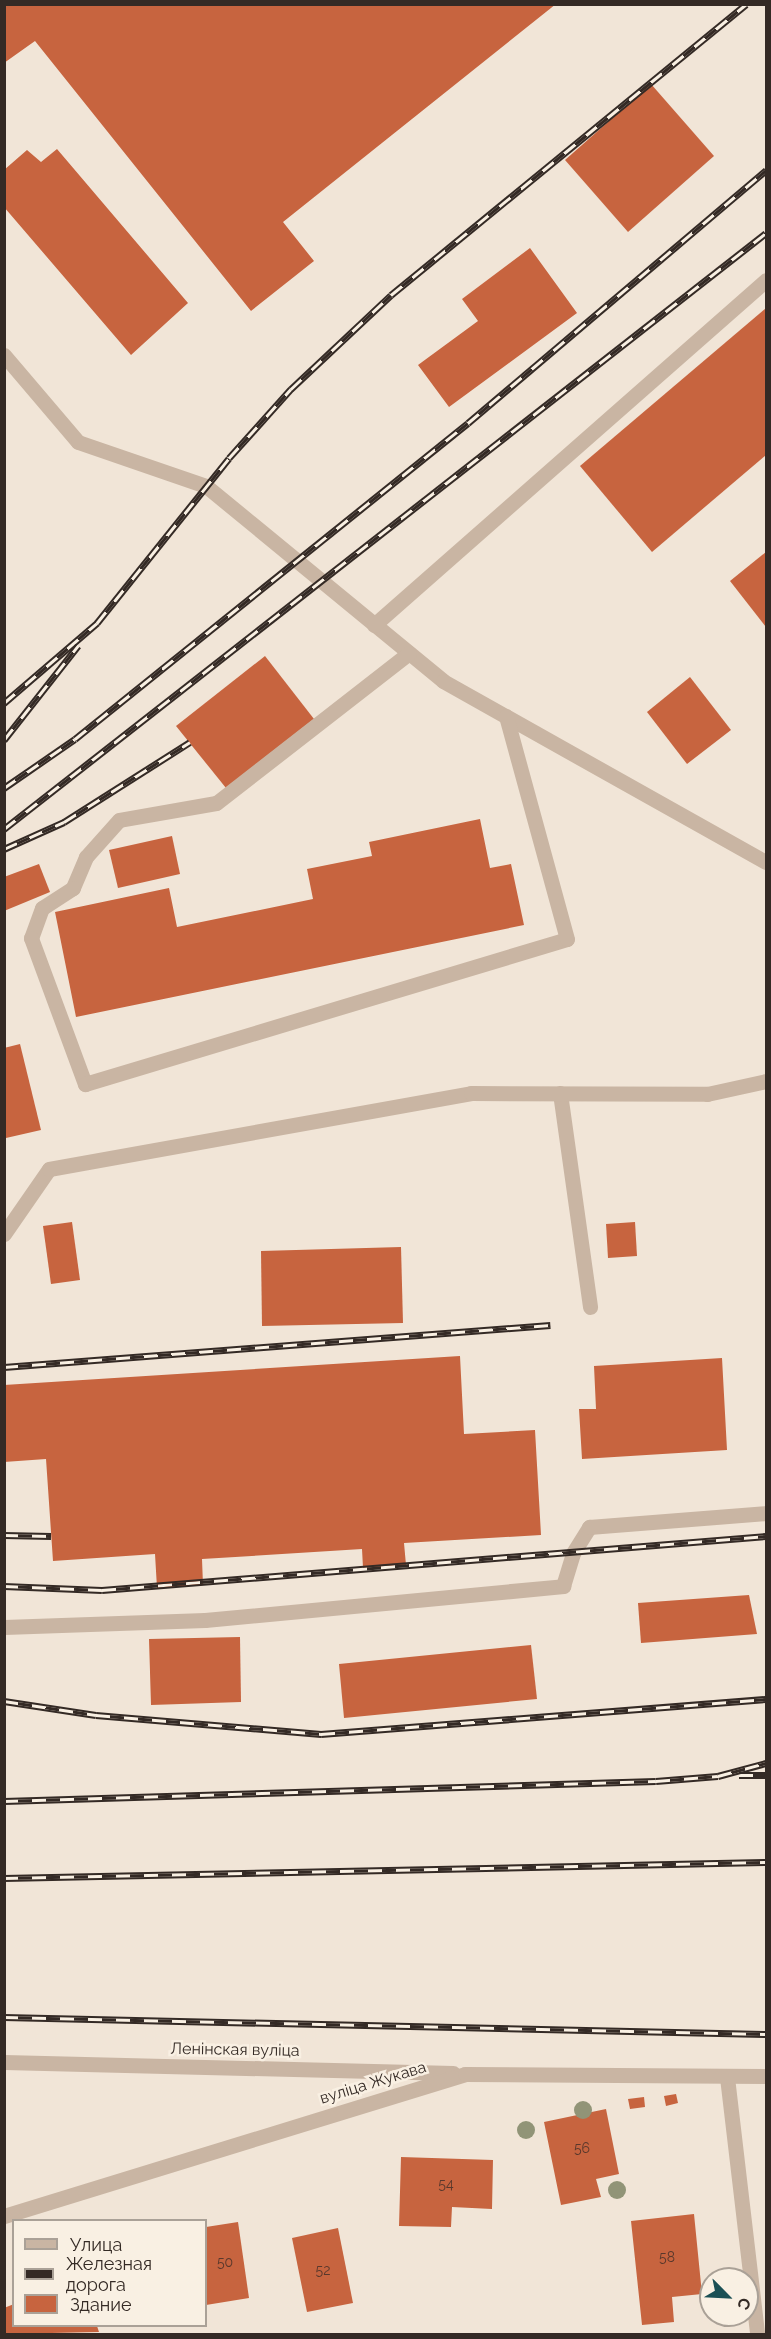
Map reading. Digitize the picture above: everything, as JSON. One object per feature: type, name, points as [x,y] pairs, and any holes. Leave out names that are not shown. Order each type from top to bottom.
[{"type":"street","points":[[374,625],[766,280]]},
{"type":"street","points":[[4,356],[78,442],[206,486],[443,681],[766,862]]},
{"type":"street","points":[[409,653],[216,803],[119,820],[86,857],[73,888],[42,908],[31,938],[85,1084],[567,939],[506,716]]},
{"type":"street","points":[[4,1234],[49,1169],[471,1093],[708,1094],[766,1081]]},
{"type":"street","points":[[560,1094],[590,1308]]},
{"type":"street","points":[[4,1627],[205,1620],[563,1586],[573,1553],[589,1527],[766,1513]]},
{"type":"street","name":"Ленінская вуліца","points":[[4,2062],[465,2074]]},
{"type":"street","name":"вуліца Жукава","points":[[4,2216],[465,2074],[766,2076]]},
{"type":"street","points":[[727,2077],[757,2334]]},
{"type":"building","points":[[4,4],[556,4],[283,222],[314,261],[251,311],[35,41],[4,63]]},
{"type":"building","points":[[651,84],[714,156],[628,232],[565,160]]},
{"type":"building","points":[[57,149],[188,303],[131,355],[4,207],[4,170],[27,150],[41,162]]},
{"type":"building","points":[[530,248],[577,313],[449,407],[418,365],[478,321],[462,299]]},
{"type":"building","points":[[766,308],[766,455],[652,552],[580,466]]},
{"type":"building","points":[[766,552],[766,627],[730,581]]},
{"type":"building","points":[[265,656],[314,719],[226,788],[176,726]]},
{"type":"building","points":[[690,677],[731,730],[687,764],[647,712]]},
{"type":"building","points":[[480,819],[490,868],[511,864],[524,925],[76,1017],[55,912],[169,888],[177,927],[313,899],[307,869],[372,856],[369,842]]},
{"type":"building","points":[[172,836],[180,874],[118,888],[109,850]]},
{"type":"building","points":[[39,864],[50,892],[4,911],[4,877]]},
{"type":"building","points":[[20,1044],[41,1130],[6,1138],[4,1048]]},
{"type":"building","points":[[72,1222],[80,1280],[51,1284],[43,1226]]},
{"type":"building","points":[[635,1222],[637,1256],[608,1258],[606,1224]]},
{"type":"building","points":[[401,1247],[403,1323],[262,1326],[261,1251]]},
{"type":"building","points":[[460,1356],[464,1434],[535,1430],[541,1535],[404,1543],[406,1565],[363,1568],[362,1549],[202,1559],[203,1585],[157,1588],[155,1554],[53,1561],[46,1459],[4,1462],[4,1385]]},
{"type":"building","points":[[722,1358],[727,1450],[582,1459],[579,1409],[596,1409],[594,1366]]},
{"type":"building","points":[[749,1595],[757,1634],[641,1643],[638,1603]]},
{"type":"building","points":[[240,1637],[241,1702],[151,1705],[149,1639]]},
{"type":"building","points":[[531,1645],[537,1699],[344,1718],[339,1664]]},
{"type":"building","points":[[676,2094],[678,2103],[666,2106],[664,2096]]},
{"type":"building","points":[[644,2097],[645,2107],[630,2109],[628,2099]]},
{"type":"building","points":[[606,2109],[619,2174],[596,2179],[601,2197],[561,2205],[544,2122]]},
{"type":"building","points":[[401,2157],[493,2160],[492,2209],[452,2207],[451,2227],[399,2226]]},
{"type":"building","points":[[694,2214],[699,2267],[699,2294],[672,2297],[674,2322],[642,2325],[631,2221]]},
{"type":"building","points":[[238,2222],[249,2298],[207,2305],[207,2227]]},
{"type":"building","points":[[338,2228],[353,2303],[307,2312],[292,2238]]},
{"type":"building","points":[[12,2305],[12,2327],[97,2327],[99,2332],[4,2334],[4,2308]]},
{"type":"railway","points":[[4,703],[97,623],[229,458],[291,389],[391,295],[746,4]]},
{"type":"railway","points":[[4,788],[75,739],[468,423],[766,170]]},
{"type":"railway","points":[[4,829],[766,233]]},
{"type":"railway","points":[[4,740],[78,646]]},
{"type":"railway","points":[[4,849],[64,822],[190,742]]},
{"type":"railway","points":[[4,1367],[550,1325]]},
{"type":"railway","points":[[4,1535],[51,1536]]},
{"type":"railway","points":[[4,1586],[102,1590],[766,1536]]},
{"type":"railway","points":[[4,1701],[96,1715],[321,1734],[766,1699]]},
{"type":"railway","points":[[4,1801],[656,1781],[718,1776],[766,1763]]},
{"type":"railway","points":[[739,1775],[766,1775]]},
{"type":"railway","points":[[4,1878],[766,1862]]},
{"type":"railway","points":[[4,2017],[766,2034]]}]
